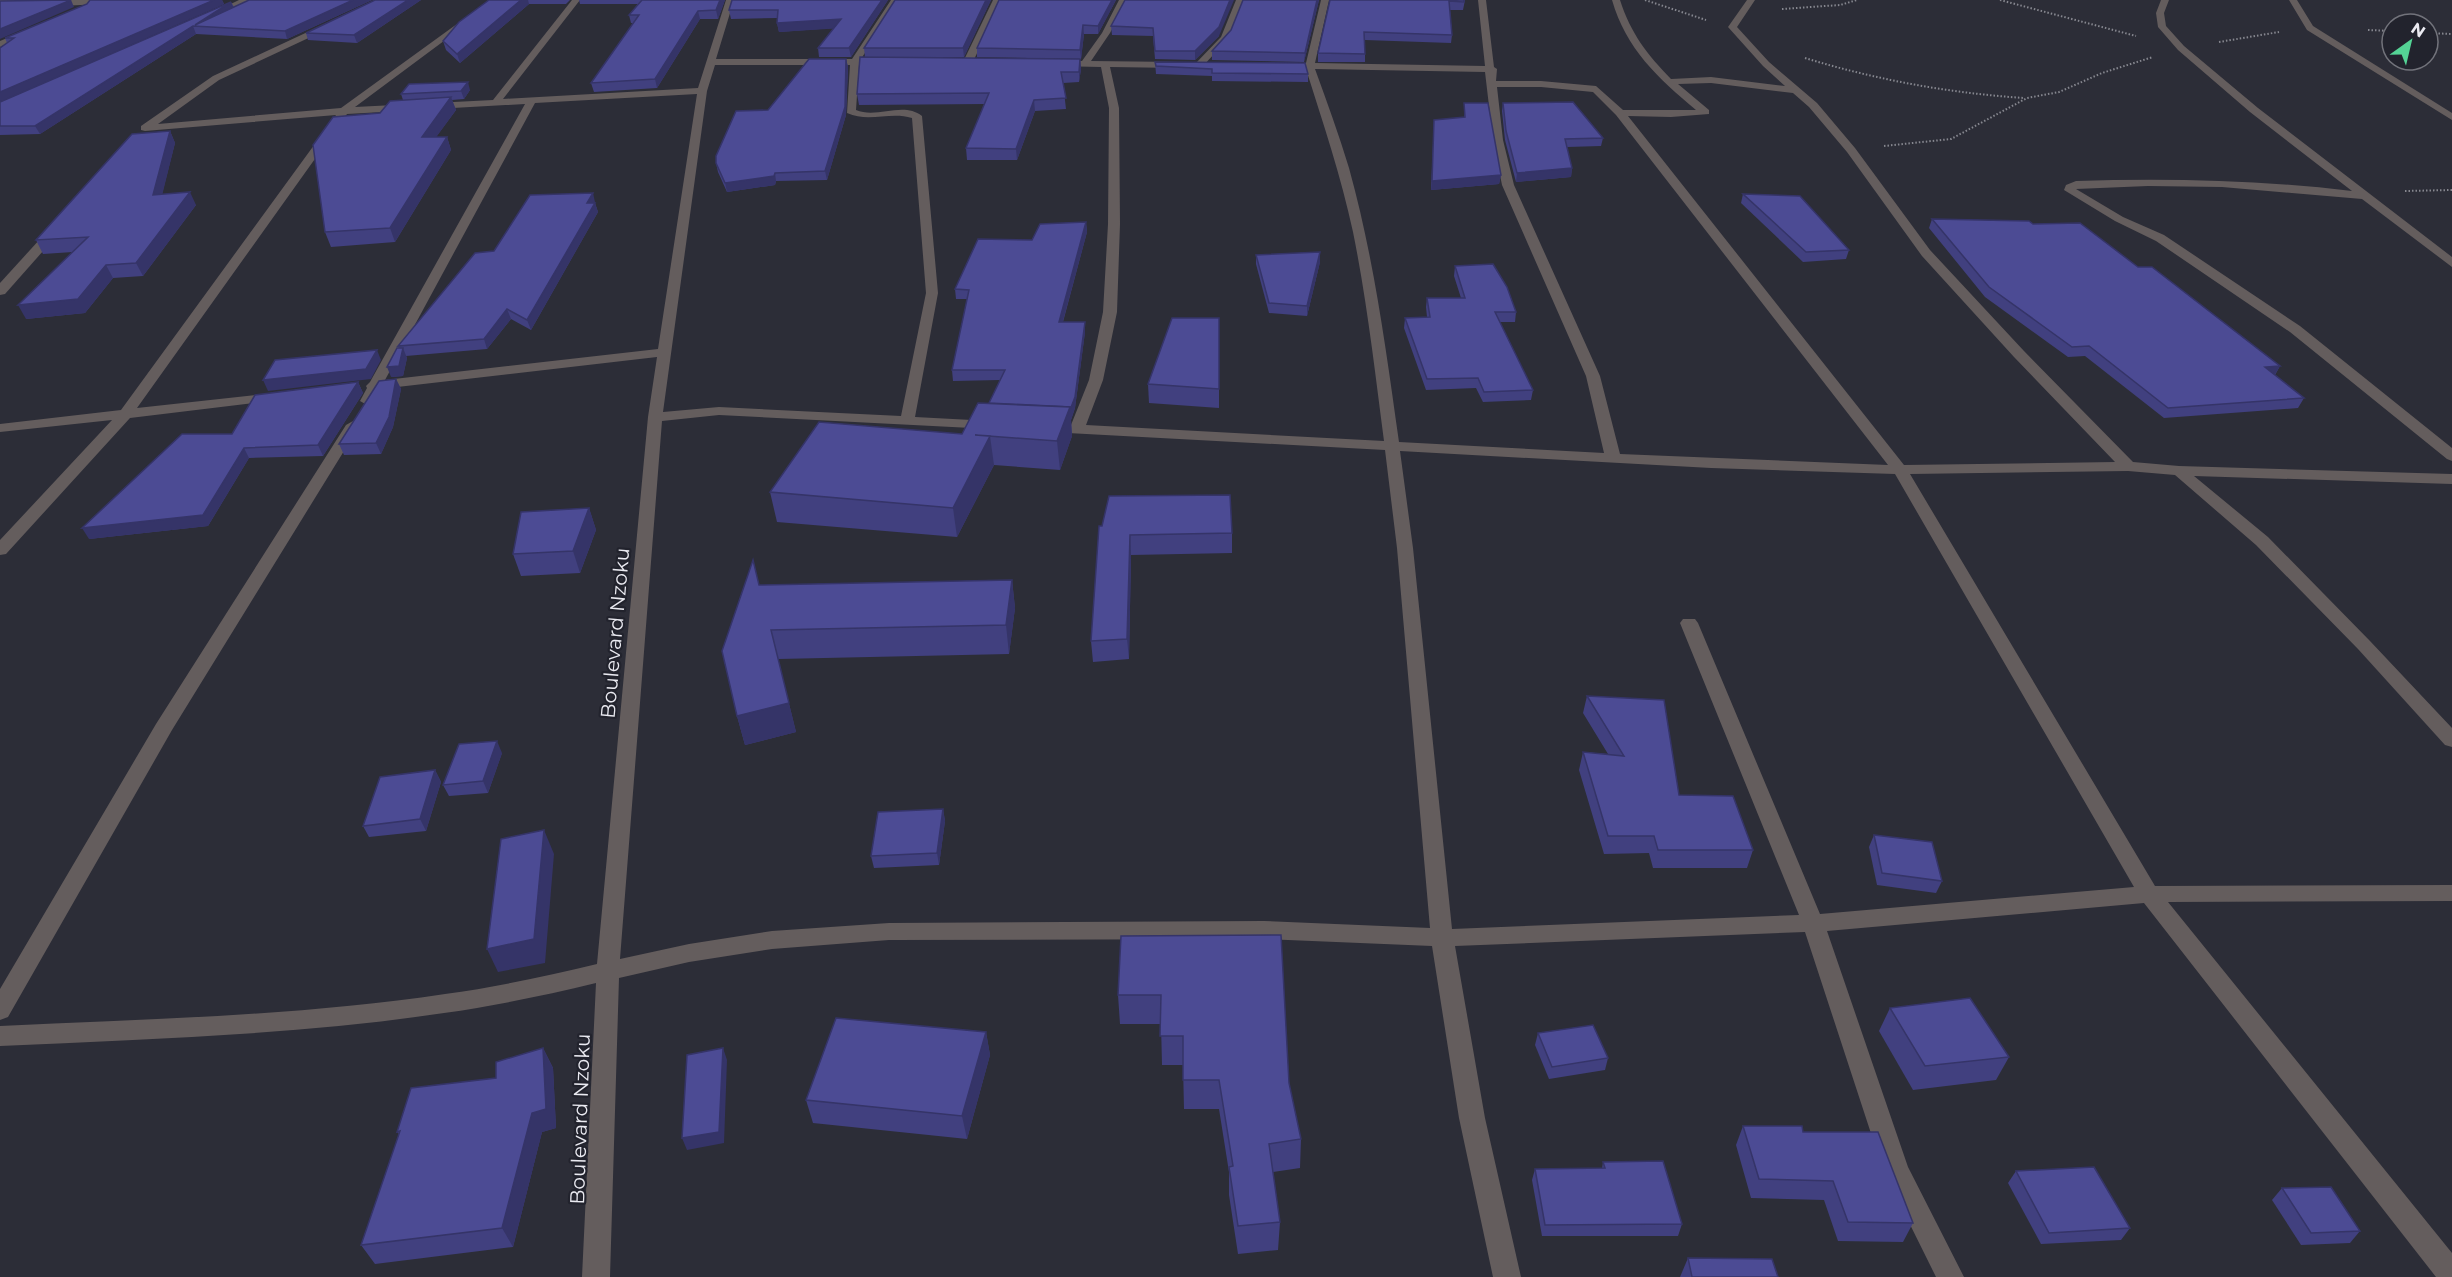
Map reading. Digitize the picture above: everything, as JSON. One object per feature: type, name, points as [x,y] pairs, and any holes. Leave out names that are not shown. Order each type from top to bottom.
[{"type":"street","points":[[0,3],[143,0]]},
{"type":"street","points":[[204,19],[246,0]]},
{"type":"street","points":[[0,550],[124,414],[344,111],[495,0]]},
{"type":"street","points":[[496,102],[576,0]]},
{"type":"street","name":"Boulevard Nzoku","points":[[596,1277],[608,970],[655,417],[702,92],[730,0]]},
{"type":"street","points":[[895,0],[855,62],[851,111],[863,114],[906,113],[917,116],[932,293],[907,421]]},
{"type":"street","points":[[968,62],[997,0]]},
{"type":"street","points":[[1084,63],[1106,33],[1123,0]]},
{"type":"street","points":[[1199,65],[1225,38],[1240,0]]},
{"type":"street","points":[[1325,0],[1310,67],[1343,167],[1359,233],[1380,364],[1405,548],[1442,938],[1472,1118],[1507,1277]]},
{"type":"street","points":[[1482,0],[1498,140],[1508,185],[1593,376],[1613,458]]},
{"type":"street","points":[[1616,0],[1623,23],[1645,57],[1669,82],[1705,112],[1620,113]]},
{"type":"street","points":[[1750,0],[1732,27],[1766,64],[1812,105],[1851,150],[1926,253],[2128,466]]},
{"type":"street","points":[[2165,0],[2160,13],[2162,27],[2181,48],[2254,110],[2452,263]]},
{"type":"street","points":[[2293,0],[2310,28],[2452,117]]},
{"type":"street","points":[[76,12],[98,1]]},
{"type":"street","points":[[339,21],[216,78],[141,132],[344,111],[702,92]]},
{"type":"street","points":[[0,44],[36,29]]},
{"type":"street","points":[[711,62],[889,62]]},
{"type":"street","points":[[957,62],[980,62]]},
{"type":"street","points":[[1050,63],[1210,65]]},
{"type":"street","points":[[1077,429],[1096,380],[1110,312],[1114,224],[1114,108],[1105,64]]},
{"type":"street","points":[[1288,66],[1492,76],[1541,84],[1596,89],[1620,113],[1900,470],[2148,894],[2452,1275]]},
{"type":"street","points":[[1669,82],[1720,81],[1795,90]]},
{"type":"street","points":[[0,1010],[163,729],[377,385],[532,100]]},
{"type":"street","points":[[2367,196],[2321,190],[2252,186],[2124,183],[2076,184],[2070,187],[2070,190],[2106,212],[2160,238],[2295,329],[2452,456]]},
{"type":"street","points":[[0,291],[61,223]]},
{"type":"street","points":[[354,388],[666,352]]},
{"type":"street","points":[[0,428],[285,396]]},
{"type":"street","points":[[655,417],[719,411],[1009,426]]},
{"type":"street","points":[[1032,427],[1613,458],[1900,470],[2128,466],[2179,471],[2452,479]]},
{"type":"street","points":[[2179,471],[2262,541],[2364,645],[2452,740]]},
{"type":"street","points":[[1689,623],[1813,923],[1896,1170],[1950,1277]]},
{"type":"street","points":[[0,1036],[231,1025],[441,1005],[526,991],[608,970],[771,940],[920,930],[1225,929],[1383,933],[1442,938],[1813,923],[2148,894],[2452,893]]},
{"type":"path","points":[[1644,0],[1732,27]]},
{"type":"path","points":[[1782,9],[1840,5],[1857,0]]},
{"type":"path","points":[[2000,0],[2181,48]]},
{"type":"path","points":[[1798,56],[1836,67],[1975,95],[2027,98],[2059,92],[2102,73],[2181,48],[2310,28]]},
{"type":"path","points":[[2369,30],[2380,30]]},
{"type":"path","points":[[1851,150],[1951,139],[2027,98]]},
{"type":"building","points":[[71,0],[0,29],[0,1]]},
{"type":"building","points":[[90,0],[214,0],[0,92],[0,48],[14,38],[5,38],[87,4]]},
{"type":"building","points":[[249,0],[353,0],[285,31],[193,26],[35,126],[0,126],[0,102],[231,2],[195,25]]},
{"type":"building","points":[[375,0],[408,0],[354,35],[306,33]]},
{"type":"building","points":[[489,0],[521,0],[457,54],[443,41],[459,22]]},
{"type":"building","points":[[642,0],[720,0],[716,10],[698,11],[655,79],[591,83],[639,15],[629,15]]},
{"type":"building","points":[[732,0],[882,0],[849,48],[818,48],[841,19],[777,23],[778,10],[729,10]]},
{"type":"building","points":[[895,0],[986,0],[963,48],[864,48]]},
{"type":"building","points":[[999,0],[1112,0],[1098,26],[1083,25],[1080,50],[977,48]]},
{"type":"building","points":[[1125,0],[1230,0],[1219,27],[1195,51],[1155,51],[1153,28],[1111,26]]},
{"type":"building","points":[[1243,0],[1317,0],[1305,53],[1212,51],[1231,30]]},
{"type":"building","points":[[1330,0],[1464,0],[1464,2],[1449,1],[1452,35],[1364,32],[1365,54],[1318,53]]},
{"type":"building","points":[[860,57],[1080,59],[1079,72],[1061,72],[1066,98],[1034,100],[1016,149],[966,148],[989,93],[857,94]]},
{"type":"building","points":[[809,59],[846,59],[845,107],[825,171],[775,173],[774,176],[725,183],[716,163],[716,156],[736,111],[768,110]]},
{"type":"building","points":[[1155,62],[1305,63],[1308,74],[1212,73],[1212,69],[1156,66]]},
{"type":"building","points":[[468,82],[461,91],[401,94],[409,84]]},
{"type":"building","points":[[451,97],[422,137],[447,137],[390,228],[325,232],[313,145],[333,117],[380,113],[390,101]]},
{"type":"building","points":[[1573,102],[1603,138],[1565,139],[1572,168],[1517,173],[1506,131],[1503,103]]},
{"type":"building","points":[[1464,103],[1488,103],[1501,175],[1432,181],[1434,120],[1465,117]]},
{"type":"building","points":[[170,131],[153,195],[190,192],[136,263],[106,265],[78,299],[18,305],[88,237],[36,240],[132,134]]},
{"type":"building","points":[[593,193],[587,203],[595,203],[527,320],[507,309],[484,339],[398,346],[475,253],[494,251],[530,195]]},
{"type":"building","points":[[1743,194],[1800,196],[1849,250],[1806,252]]},
{"type":"building","points":[[1932,219],[2029,221],[2033,224],[2080,223],[2138,267],[2152,267],[2280,366],[2265,367],[2304,398],[2168,408],[2089,346],[2072,347],[1989,287]]},
{"type":"building","points":[[1086,222],[1059,322],[1085,322],[1075,397],[1070,410],[1070,407],[989,403],[1005,370],[952,370],[969,290],[955,289],[978,239],[1032,240],[1040,224]]},
{"type":"building","points":[[1320,252],[1307,306],[1269,303],[1256,255]]},
{"type":"building","points":[[1493,264],[1507,287],[1516,312],[1495,312],[1533,390],[1484,392],[1478,378],[1427,379],[1405,318],[1430,317],[1427,298],[1465,298],[1455,266]]},
{"type":"building","points":[[1172,318],[1219,318],[1219,389],[1148,384]]},
{"type":"building","points":[[397,348],[403,348],[399,366],[387,367]]},
{"type":"building","points":[[377,350],[366,369],[263,380],[275,360]]},
{"type":"building","points":[[396,379],[389,417],[376,443],[339,444],[379,381]]},
{"type":"building","points":[[358,382],[318,445],[244,448],[203,515],[82,528],[182,434],[232,434],[255,395]]},
{"type":"building","points":[[978,403],[1070,407],[1057,441],[990,436],[953,508],[770,492],[819,422],[962,434]]},
{"type":"building","points":[[1230,495],[1232,533],[1130,535],[1127,639],[1091,641],[1099,526],[1102,526],[1109,496]]},
{"type":"building","points":[[589,508],[573,551],[513,554],[521,512]]},
{"type":"building","points":[[753,560],[759,585],[1012,580],[1006,625],[771,630],[789,703],[737,716],[722,651]]},
{"type":"building","points":[[1587,696],[1664,700],[1679,795],[1733,796],[1753,850],[1658,850],[1654,836],[1608,836],[1583,752],[1624,756]]},
{"type":"building","points":[[497,741],[483,781],[443,785],[459,744]]},
{"type":"building","points":[[435,770],[420,819],[363,826],[380,777]]},
{"type":"building","points":[[943,809],[937,853],[871,856],[878,812]]},
{"type":"building","points":[[544,830],[534,939],[487,949],[501,839]]},
{"type":"building","points":[[1874,835],[1932,842],[1942,881],[1882,873]]},
{"type":"building","points":[[1281,935],[1289,1083],[1301,1139],[1269,1144],[1280,1222],[1238,1226],[1229,1167],[1233,1166],[1219,1080],[1183,1080],[1183,1036],[1160,1036],[1161,995],[1118,995],[1121,936]]},
{"type":"building","points":[[1970,998],[2009,1057],[1925,1066],[1890,1008]]},
{"type":"building","points":[[836,1018],[986,1032],[962,1116],[806,1100]]},
{"type":"building","points":[[1593,1025],[1608,1058],[1552,1067],[1538,1033]]},
{"type":"building","points":[[543,1048],[546,1109],[532,1113],[502,1228],[361,1245],[400,1131],[397,1132],[411,1088],[496,1078],[496,1062]]},
{"type":"building","points":[[723,1048],[719,1132],[682,1138],[687,1055]]},
{"type":"building","points":[[1743,1126],[1802,1126],[1803,1132],[1878,1132],[1913,1223],[1848,1222],[1833,1181],[1759,1179]]},
{"type":"building","points":[[1663,1161],[1682,1224],[1545,1225],[1535,1169],[1605,1168],[1603,1162]]},
{"type":"building","points":[[2094,1167],[2130,1228],[2049,1233],[2016,1171]]},
{"type":"building","points":[[2331,1187],[2360,1231],[2311,1233],[2282,1188]]},
{"type":"building","points":[[1688,1258],[1772,1259],[1778,1277],[1692,1277]]}]
